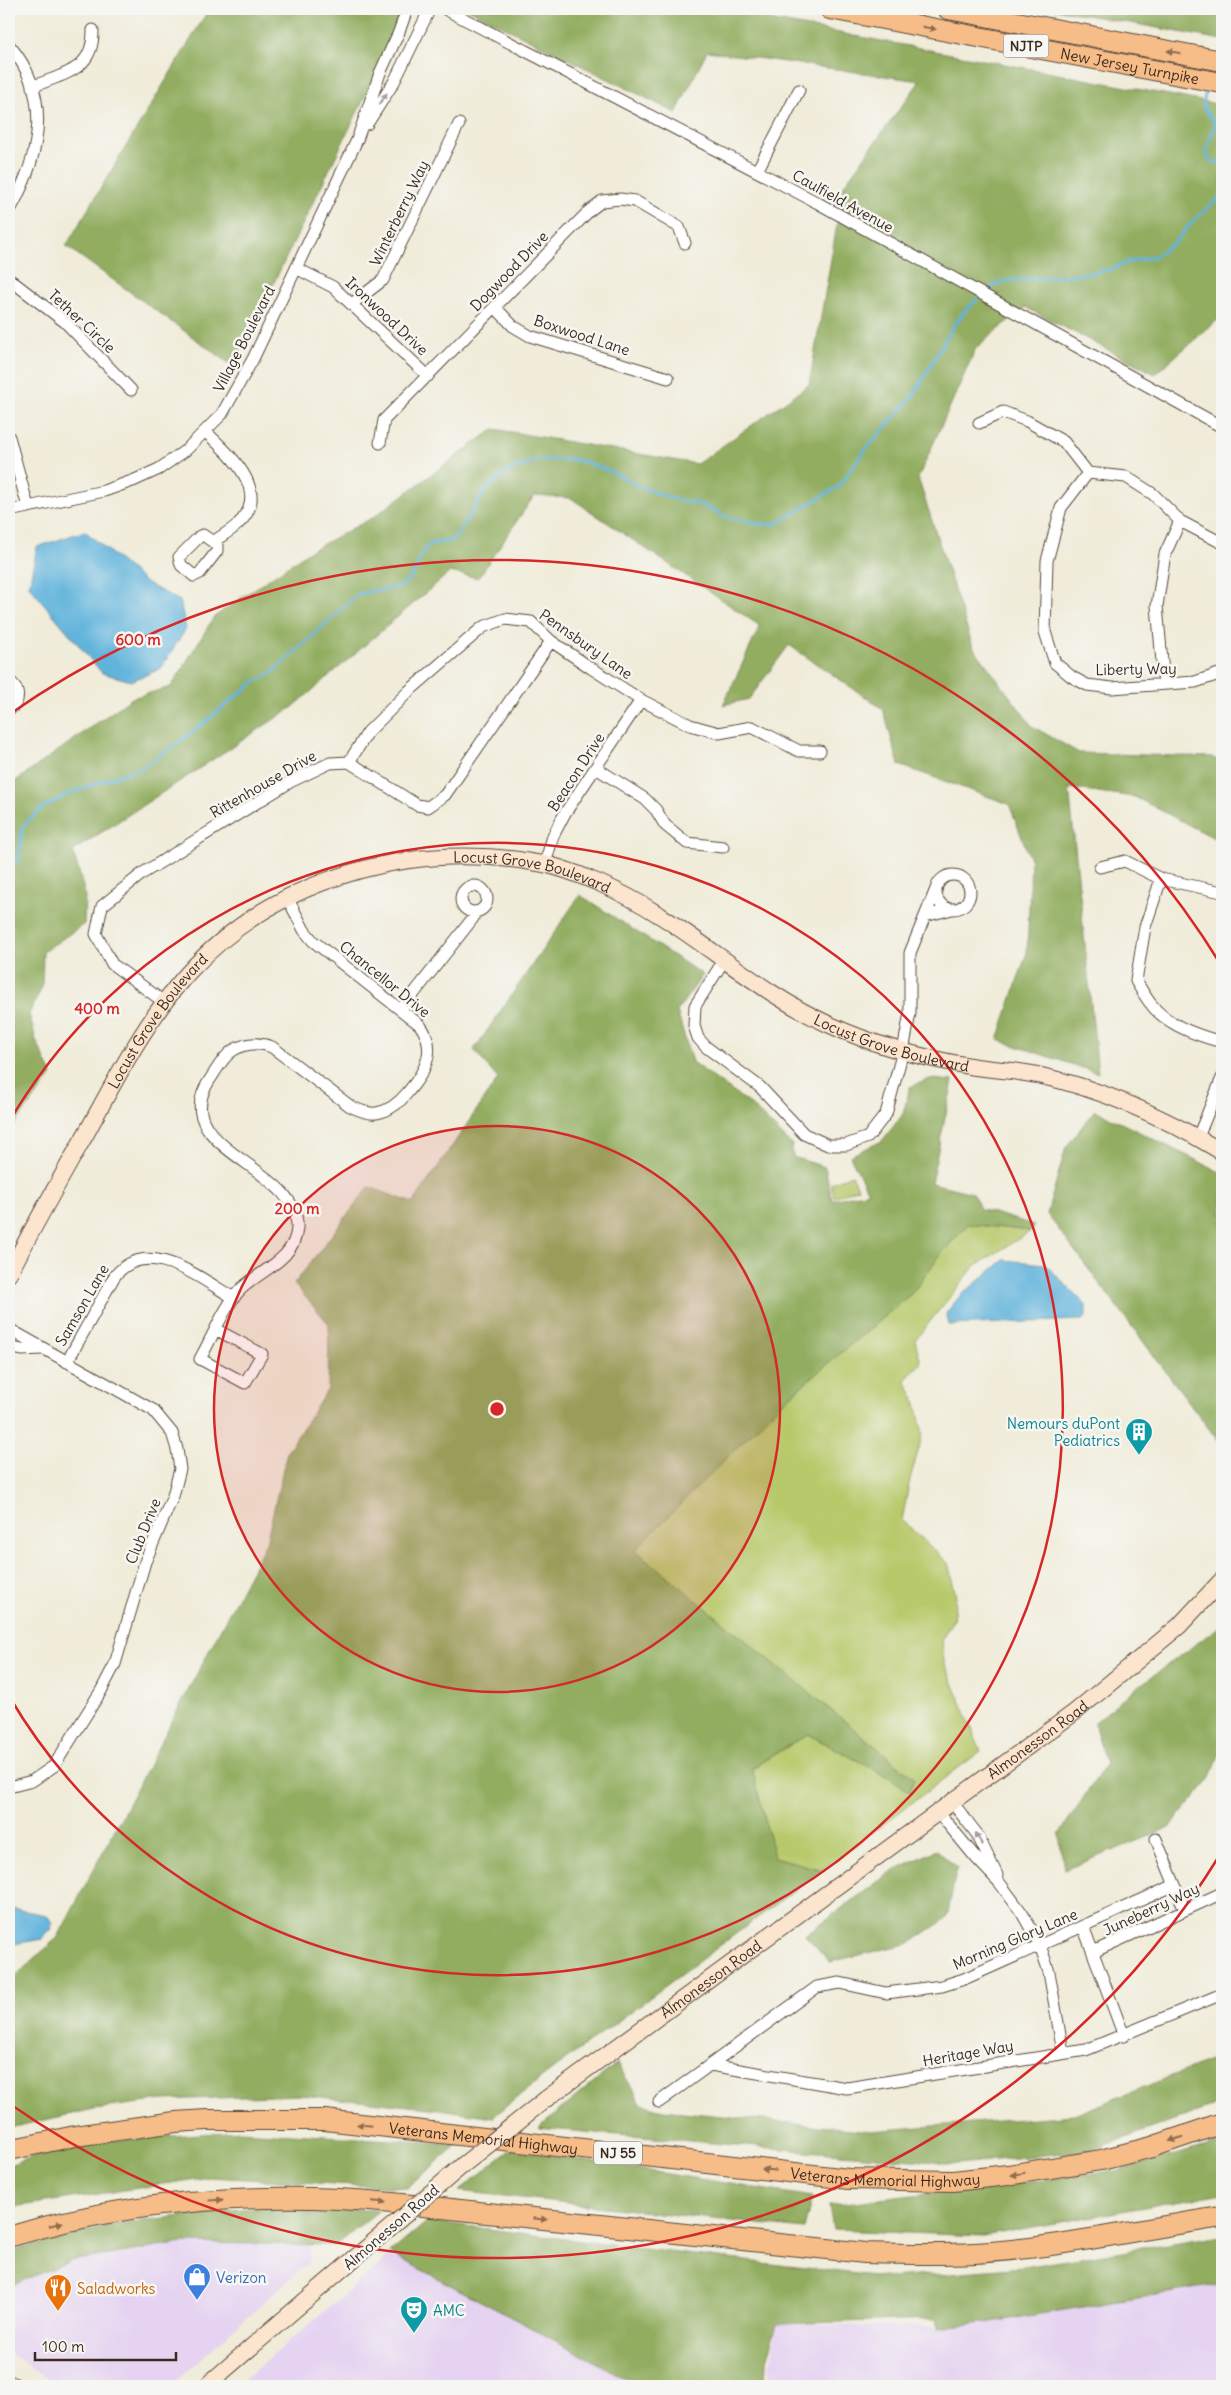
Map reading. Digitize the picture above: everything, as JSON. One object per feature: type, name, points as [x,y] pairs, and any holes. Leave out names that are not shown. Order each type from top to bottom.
[{"type":"highway","name":"New Jersey Turnpike","points":[[830,9],[1222,83]]},
{"type":"highway","name":"New Jersey Turnpike","points":[[948,9],[1222,61]]},
{"type":"highway","name":"Veterans Memorial Highway","points":[[9,2150],[75,2136],[175,2122],[325,2120],[850,2179],[953,2181],[1008,2175],[1101,2160],[1152,2147],[1222,2123]]},
{"type":"highway","points":[[9,2237],[74,2219],[161,2204],[232,2198],[376,2202],[864,2253],[923,2255],[976,2253],[1028,2247],[1222,2217]]},
{"type":"main road","points":[[9,2384],[13,2386]]},
{"type":"street","name":"Village Boulevard","points":[[9,511],[104,491],[135,480],[174,459],[206,432],[225,410],[240,384],[357,140],[380,73],[399,32],[407,9]]},
{"type":"street","name":"Village Boulevard","points":[[357,140],[394,82],[430,9]]},
{"type":"street","name":"Caulfield Avenue","points":[[445,9],[757,171],[1222,428]]},
{"type":"street","points":[[32,87],[77,68],[89,58],[94,44],[93,30]]},
{"type":"street","points":[[9,45],[23,65],[32,87],[39,122],[32,164],[9,212]]},
{"type":"street","points":[[757,171],[799,90]]},
{"type":"street","name":"Winterberry Way","points":[[353,303],[383,280],[459,124]]},
{"type":"street","name":"Dogwood Drive","points":[[380,443],[384,420],[589,211],[602,201],[620,199],[635,201],[679,227],[685,243]]},
{"type":"street","name":"Ironwood Drive","points":[[296,268],[333,287],[353,303],[428,376]]},
{"type":"street","name":"Tether Circle","points":[[9,279],[65,322],[131,390]]},
{"type":"street","name":"Boxwood Lane","points":[[494,307],[513,326],[530,336],[668,378]]},
{"type":"street","points":[[979,423],[1003,412],[1028,421],[1064,442],[1088,473],[1126,477],[1153,494],[1180,521],[1222,543]]},
{"type":"street","points":[[206,432],[236,462],[247,478],[251,493],[249,510],[244,517],[238,524],[213,542]]},
{"type":"street","points":[[9,437],[28,507]]},
{"type":"street","name":"Liberty Way","points":[[1088,473],[1061,508],[1047,561],[1044,632],[1056,663],[1072,677],[1087,685],[1112,688],[1195,682],[1222,672]]},
{"type":"street","points":[[1164,684],[1157,606],[1165,554],[1180,521]]},
{"type":"street","name":"Pennsbury Lane","points":[[349,762],[368,732],[409,691],[483,627],[505,619],[531,622],[551,641],[641,700],[690,725],[719,733],[752,728],[799,751],[820,751]]},
{"type":"street","points":[[349,762],[417,805],[428,807],[445,795],[551,641]]},
{"type":"street","points":[[9,681],[15,686],[18,695],[16,702],[9,710]]},
{"type":"street","name":"Beacon Drive","points":[[545,864],[553,836],[565,813],[641,700]]},
{"type":"street","name":"Rittenhouse Drive","points":[[164,1002],[112,964],[96,934],[102,906],[143,873],[290,782],[330,763],[349,762]]},
{"type":"street","points":[[596,768],[645,799],[656,810],[665,825],[687,843],[723,847]]},
{"type":"street","name":"Locust Grove Boulevard","points":[[9,1274],[144,1029],[164,1002],[209,953],[242,925],[288,899],[334,878],[381,864],[419,858],[466,857],[545,864],[593,881],[622,894],[659,916],[797,1009],[854,1036],[903,1051],[971,1066],[1034,1074],[1083,1087],[1141,1108],[1222,1152]]},
{"type":"street","points":[[1100,867],[1125,861],[1161,879],[1222,892]]},
{"type":"street","points":[[724,960],[698,998],[695,1006],[694,1026],[698,1038],[712,1052],[760,1087],[797,1129],[819,1142],[846,1145],[860,1141],[872,1133],[886,1114],[903,1051],[910,1013],[910,953],[925,916],[936,889],[940,880],[950,875],[961,877],[966,881],[970,891],[969,897],[963,906],[925,916]]},
{"type":"street","points":[[1161,879],[1145,927],[1136,981],[1151,1006],[1167,1018],[1200,1036],[1222,1042]]},
{"type":"street","points":[[936,889],[938,901],[952,909]]},
{"type":"street","name":"Chancellor Drive","points":[[217,1330],[262,1354],[245,1383],[200,1359],[234,1298],[247,1284],[279,1260],[290,1249],[296,1237],[297,1219],[293,1206],[282,1192],[215,1139],[207,1129],[202,1116],[201,1102],[208,1082],[232,1051],[245,1045],[258,1043],[282,1052],[350,1106],[368,1112],[384,1110],[401,1100],[421,1076],[429,1056],[428,1041],[423,1029],[313,940],[304,930],[288,899]]},
{"type":"street","points":[[401,1010],[473,918],[474,912]]},
{"type":"street","points":[[1198,1138],[1222,1078]]},
{"type":"street","name":"Samson Lane","points":[[67,1362],[114,1277],[122,1267],[134,1261],[147,1258],[167,1261],[234,1298]]},
{"type":"street","name":"Club Drive","points":[[9,1329],[42,1349],[141,1402],[161,1417],[175,1441],[179,1461],[179,1476],[173,1496],[145,1562],[115,1664],[101,1690],[54,1766],[32,1781],[9,1787]]},
{"type":"street","points":[[9,1347],[22,1350],[42,1349]]},
{"type":"street","name":"Almonesson Road","points":[[206,2386],[463,2165],[546,2099],[1075,1712],[1179,1626],[1222,1580]]},
{"type":"street","points":[[952,1802],[977,1834],[999,1882]]},
{"type":"street","points":[[938,1812],[999,1882],[1022,1913],[1040,1945],[1049,1972],[1063,2052]]},
{"type":"street","points":[[1156,1839],[1185,1910]]},
{"type":"street","name":"Morning Glory Lane","points":[[659,2102],[818,1987],[840,1983],[886,1993],[942,1986],[964,1980],[1175,1885]]},
{"type":"street","name":"Juneberry Way","points":[[1093,1952],[1222,1893]]},
{"type":"street","points":[[1083,1926],[1124,2036]]},
{"type":"street","name":"Heritage Way","points":[[710,2066],[847,2088],[1063,2052],[1086,2050],[1124,2036],[1222,1994]]},
{"type":"shaded area","points":[[183,2243],[310,2243],[310,2261],[170,2386],[60,2386],[9,2353],[9,2286],[70,2261]]},
{"type":"shaded area","points":[[390,2253],[641,2386],[236,2386],[382,2263]]},
{"type":"shaded area","points":[[1222,2285],[1222,2386],[769,2386],[769,2365],[777,2324],[938,2327]]},
{"type":"green space","points":[[209,9],[408,9],[233,366],[66,246]]},
{"type":"green space","points":[[468,9],[712,9],[1222,105],[1222,316],[1155,374],[1025,307],[976,348],[918,478],[973,647],[1032,726],[1079,753],[1212,757],[1222,763],[1222,842],[1135,797],[1069,788],[1098,1073],[998,1040],[1027,952],[1031,861],[1009,804],[899,765],[883,709],[789,645],[749,699],[723,705],[760,626],[571,498],[534,496],[478,578],[450,572],[293,707],[73,851],[85,894],[84,924],[43,952],[42,987],[29,1014],[36,1040],[52,1075],[9,1132],[9,786],[132,698],[171,687],[214,617],[308,552],[372,518],[494,429],[697,464],[809,385],[844,185],[920,81],[707,51],[676,113]]},
{"type":"green space","points":[[1055,9],[1222,9],[1222,40]]},
{"type":"green space","points":[[580,895],[703,975],[677,1011],[692,1062],[751,1105],[792,1145],[793,1157],[825,1167],[832,1200],[868,1192],[850,1156],[882,1141],[903,1114],[910,1087],[930,1079],[953,1081],[931,1183],[973,1193],[980,1209],[1034,1225],[1031,1231],[968,1224],[941,1254],[912,1293],[779,1405],[635,1550],[914,1778],[910,1792],[892,1779],[808,1734],[752,1768],[774,1857],[822,1870],[540,2079],[493,2117],[439,2109],[300,2095],[163,2100],[94,2109],[9,2128],[9,1982],[58,1937],[266,1543],[287,1452],[328,1389],[329,1324],[294,1284],[369,1187],[413,1203],[498,1079],[474,1050]]},
{"type":"green space","points":[[1095,1110],[1222,1173],[1222,1446],[1047,1214],[1066,1147]]},
{"type":"green space","points":[[852,1175],[858,1188],[834,1197],[831,1183]]},
{"type":"green space","points":[[968,1224],[1031,1231],[975,1266],[915,1340],[921,1363],[905,1380],[915,1400],[923,1434],[910,1479],[902,1520],[948,1563],[956,1596],[953,1620],[942,1638],[944,1661],[981,1751],[822,1870],[774,1857],[752,1769],[808,1734],[892,1779],[910,1792],[914,1778],[634,1550],[779,1405],[912,1293],[941,1254]]},
{"type":"green space","points":[[1222,1625],[1222,1747],[1210,1779],[1169,1828],[1064,1870],[1059,1834],[1106,1764],[1094,1723],[1139,1686]]},
{"type":"green space","points":[[937,1850],[957,1868],[947,1918],[910,1943],[830,1962],[805,1935],[894,1870]]},
{"type":"green space","points":[[1222,2056],[1222,2103],[1092,2150],[958,2164],[538,2128],[617,2063],[642,2104],[663,2110],[870,2131],[1074,2115]]},
{"type":"green space","points":[[240,2131],[458,2144],[407,2188],[210,2177],[20,2206],[9,2210],[9,2165],[69,2144]]},
{"type":"green space","points":[[1222,2142],[1222,2193],[983,2236],[833,2230],[829,2205],[1116,2171]]},
{"type":"green space","points":[[511,2149],[812,2197],[804,2229],[459,2191]]},
{"type":"green space","points":[[250,2208],[379,2210],[337,2245],[183,2243],[70,2261],[9,2286],[9,2252],[114,2224]]},
{"type":"green space","points":[[428,2221],[626,2247],[891,2278],[1024,2267],[1222,2235],[1222,2284],[985,2323],[938,2327],[936,2319],[777,2324],[766,2360],[765,2386],[641,2386],[390,2253]]},
{"type":"water","points":[[85,531],[146,583],[180,601],[186,629],[160,669],[131,681],[102,673],[29,586],[37,547]]},
{"type":"water","points":[[1004,1260],[1045,1264],[1086,1305],[1086,1317],[1082,1320],[949,1325],[946,1313],[960,1296]]},
{"type":"water","points":[[9,1908],[47,1915],[52,1923],[51,1930],[42,1939],[9,1945]]},
{"type":"waterway","points":[[1205,94],[1203,107],[1215,124],[1206,153],[1211,161],[1222,163]]},
{"type":"waterway","points":[[985,292],[1000,282],[1093,273],[1155,256],[1174,243],[1192,222],[1222,195]]},
{"type":"waterway","points":[[9,868],[16,863],[20,852],[22,827],[41,809],[70,793],[145,766],[189,735],[254,682],[272,673],[358,594],[401,586],[412,576],[421,555],[428,546],[454,539],[487,489],[508,471],[536,461],[568,459],[582,461],[612,472],[641,487],[685,502],[694,502],[723,516],[760,524],[776,524],[839,486],[864,451],[913,396],[952,328],[980,296]]},
{"type":"place","name":"Nemours duPont Pediatrics","points":[[1139,1456]]},
{"type":"place","name":"Verizon","points":[[197,2301]]},
{"type":"place","name":"Saladworks","points":[[58,2312]]},
{"type":"place","name":"AMC","points":[[414,2334]]}]
